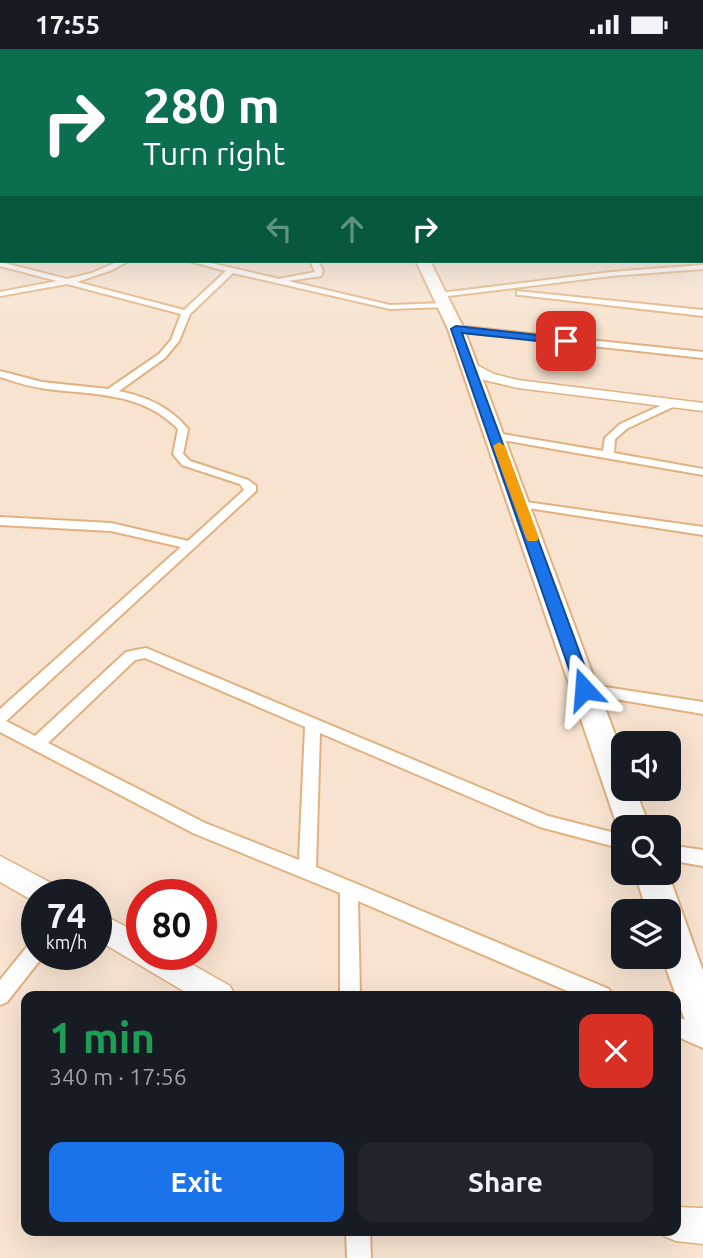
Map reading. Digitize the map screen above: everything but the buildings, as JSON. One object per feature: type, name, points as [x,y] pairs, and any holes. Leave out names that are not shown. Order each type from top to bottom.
[{"type":"highway","points":[[424,263],[456,329],[496,436],[629,815]]},
{"type":"highway","points":[[681,960],[703,1021]]},
{"type":"street","points":[[0,294],[69,282],[106,271],[120,263]]},
{"type":"street","points":[[201,263],[390,307],[493,291],[703,267]]},
{"type":"street","points":[[275,280],[318,274],[315,263]]},
{"type":"street","points":[[0,264],[186,313]]},
{"type":"street","points":[[673,269],[703,278]]},
{"type":"street","points":[[111,392],[162,356],[174,341],[186,313],[231,270]]},
{"type":"street","points":[[493,291],[703,313]]},
{"type":"street","points":[[456,329],[703,355]]},
{"type":"street","points":[[469,365],[489,377],[518,384],[703,407]]},
{"type":"street","points":[[0,375],[48,386],[111,392],[148,401],[173,415],[183,429],[178,454],[186,463],[250,486],[250,491],[191,546],[0,718]]},
{"type":"street","points":[[481,399],[490,390],[518,384]]},
{"type":"street","points":[[608,456],[610,439],[624,426],[673,403]]},
{"type":"street","points":[[496,436],[703,472]]},
{"type":"street","points":[[519,504],[703,531]]},
{"type":"street","points":[[0,521],[19,525],[98,526],[139,531],[191,546]]},
{"type":"street","points":[[37,744],[131,656],[146,653],[546,821],[611,839]]},
{"type":"street","points":[[584,689],[703,708]]},
{"type":"street","points":[[307,871],[313,722]]},
{"type":"street","points":[[0,725],[199,828],[590,991]]},
{"type":"street","points":[[681,854],[703,858]]},
{"type":"street","points":[[0,868],[21,880]]},
{"type":"street","points":[[349,890],[350,991]]},
{"type":"street","points":[[0,995],[21,969]]},
{"type":"street","points":[[175,970],[211,991]]},
{"type":"street","points":[[681,1028],[703,1038]]},
{"type":"street","points":[[681,1224],[703,1226]]},
{"type":"street","points":[[358,1236],[359,1258]]},
{"type":"slow traffic","points":[[499,446],[532,538]]},
{"type":"route","points":[[566,341],[456,329],[584,689]]}]
